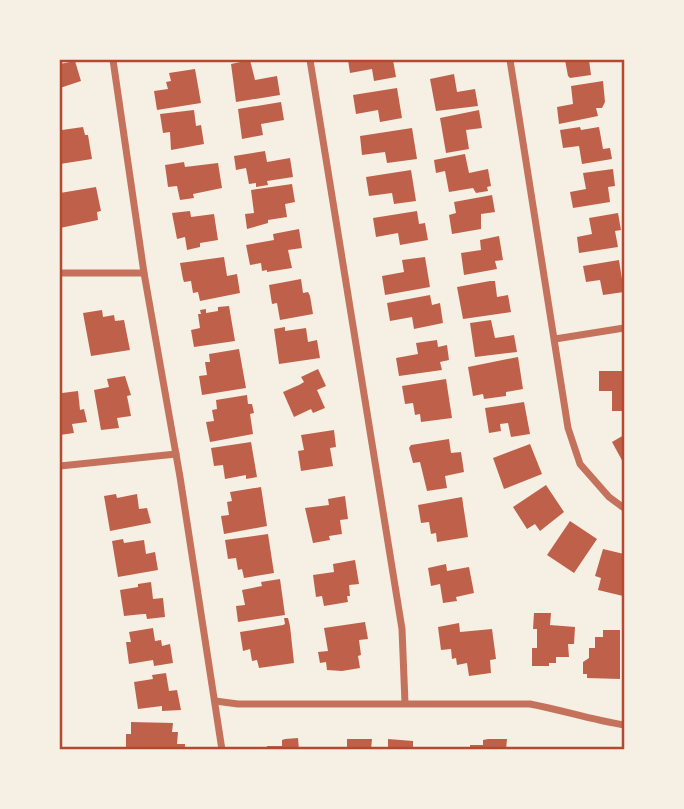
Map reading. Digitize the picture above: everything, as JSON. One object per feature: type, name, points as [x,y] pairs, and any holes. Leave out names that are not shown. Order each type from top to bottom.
[{"type":"street","points":[[113,60],[144,272],[176,454],[222,750]]},
{"type":"street","points":[[310,60],[402,629],[405,703]]},
{"type":"street","points":[[510,60],[568,428],[580,464],[609,497],[625,508]]},
{"type":"street","points":[[60,273],[144,272]]},
{"type":"street","points":[[555,339],[625,328]]},
{"type":"street","points":[[60,466],[176,454]]},
{"type":"street","points":[[215,701],[238,704],[530,704],[625,725]]},
{"type":"building","points":[[250,60],[255,80],[277,76],[280,95],[236,102],[231,64]]},
{"type":"building","points":[[348,60],[393,60],[396,77],[374,81],[372,69],[350,73]]},
{"type":"building","points":[[565,60],[589,60],[591,75],[570,78]]},
{"type":"building","points":[[75,61],[81,81],[60,88],[60,64]]},
{"type":"building","points":[[195,69],[201,103],[157,110],[154,91],[168,89],[166,82],[171,81],[169,73]]},
{"type":"building","points":[[454,74],[457,92],[475,89],[478,106],[436,111],[430,79]]},
{"type":"building","points":[[603,81],[605,102],[602,108],[596,108],[598,116],[559,124],[557,107],[573,104],[571,86]]},
{"type":"building","points":[[397,88],[402,118],[380,122],[378,110],[356,114],[353,95]]},
{"type":"building","points":[[281,102],[284,120],[261,124],[263,135],[242,139],[238,109]]},
{"type":"building","points":[[194,110],[196,126],[201,125],[204,144],[171,150],[170,132],[163,133],[160,114]]},
{"type":"building","points":[[479,110],[482,128],[466,130],[469,149],[446,153],[440,118]]},
{"type":"building","points":[[60,124],[62,130],[83,127],[85,135],[88,135],[92,159],[60,164]]},
{"type":"building","points":[[580,127],[581,130],[599,127],[603,149],[610,148],[612,159],[582,164],[579,146],[563,148],[560,130]]},
{"type":"building","points":[[412,128],[417,159],[387,163],[385,152],[362,155],[360,136]]},
{"type":"building","points":[[265,151],[267,162],[290,158],[293,177],[267,181],[268,185],[256,187],[256,183],[249,184],[246,168],[236,170],[234,156]]},
{"type":"building","points":[[465,154],[469,173],[488,169],[491,186],[487,187],[488,191],[476,193],[473,188],[449,192],[445,171],[436,173],[434,160]]},
{"type":"building","points":[[184,162],[185,167],[218,163],[222,188],[193,194],[194,198],[180,200],[177,186],[168,187],[165,165]]},
{"type":"building","points":[[613,169],[615,186],[608,187],[610,202],[573,208],[570,192],[586,189],[583,173]]},
{"type":"building","points":[[411,170],[416,201],[394,204],[392,193],[369,196],[366,177]]},
{"type":"building","points":[[292,184],[295,202],[285,204],[287,217],[268,220],[268,223],[247,229],[245,214],[254,213],[251,190]]},
{"type":"building","points":[[96,187],[101,211],[97,212],[98,220],[60,228],[60,193]]},
{"type":"building","points":[[492,195],[495,212],[481,214],[481,229],[452,234],[449,215],[456,213],[454,202]]},
{"type":"building","points":[[190,211],[191,217],[214,214],[218,240],[200,243],[200,247],[187,250],[185,237],[177,239],[172,213]]},
{"type":"building","points":[[417,211],[419,224],[425,223],[428,240],[400,245],[398,233],[376,237],[373,218]]},
{"type":"building","points":[[618,213],[621,230],[615,231],[618,247],[579,253],[577,237],[592,234],[589,218]]},
{"type":"building","points":[[299,229],[302,248],[288,250],[292,268],[267,272],[262,271],[261,263],[250,265],[246,245],[274,240],[273,234]]},
{"type":"building","points":[[499,236],[503,260],[495,261],[497,269],[464,275],[461,253],[481,250],[480,240]]},
{"type":"building","points":[[224,257],[227,276],[237,274],[240,293],[200,301],[198,292],[193,293],[191,281],[184,282],[180,263]]},
{"type":"building","points":[[425,257],[430,287],[385,295],[382,276],[404,272],[402,260]]},
{"type":"building","points":[[619,260],[624,292],[603,295],[600,280],[586,282],[583,266]]},
{"type":"building","points":[[301,279],[303,293],[308,292],[310,296],[313,314],[280,320],[277,303],[272,304],[269,285]]},
{"type":"building","points":[[495,281],[497,297],[508,295],[511,312],[463,319],[457,287]]},
{"type":"building","points":[[430,295],[432,305],[440,303],[443,323],[414,329],[412,317],[390,321],[387,303]]},
{"type":"building","points":[[229,306],[235,341],[194,347],[191,330],[200,328],[200,310],[206,309],[206,313],[218,311],[218,307]]},
{"type":"building","points":[[102,310],[103,317],[114,315],[115,321],[124,320],[130,350],[91,356],[83,313]]},
{"type":"building","points":[[491,320],[495,338],[514,335],[517,352],[475,357],[470,323]]},
{"type":"building","points":[[285,327],[285,331],[306,328],[308,342],[317,340],[320,358],[279,364],[274,329]]},
{"type":"building","points":[[437,340],[438,347],[447,345],[449,360],[440,362],[442,370],[399,376],[396,358],[418,354],[416,343]]},
{"type":"building","points":[[239,349],[246,388],[202,395],[199,376],[207,375],[205,362],[210,362],[209,354]]},
{"type":"building","points":[[518,357],[523,389],[506,392],[506,396],[484,399],[483,394],[473,396],[468,367]]},
{"type":"building","points":[[318,369],[326,386],[317,390],[325,408],[313,413],[311,409],[294,417],[283,392],[304,382],[301,377]]},
{"type":"building","points":[[599,371],[624,371],[624,411],[612,411],[612,391],[599,391]]},
{"type":"building","points":[[125,376],[131,395],[127,396],[131,416],[117,418],[119,428],[101,430],[94,390],[109,387],[107,379]]},
{"type":"building","points":[[446,379],[452,418],[421,422],[420,414],[415,415],[413,403],[405,404],[402,386]]},
{"type":"building","points":[[60,387],[62,393],[78,391],[80,410],[84,409],[87,422],[72,424],[74,433],[60,435]]},
{"type":"building","points":[[247,395],[248,404],[252,404],[254,413],[250,414],[253,434],[210,442],[206,422],[214,421],[212,410],[217,409],[216,400]]},
{"type":"building","points":[[524,402],[530,434],[511,437],[508,423],[500,424],[501,431],[489,433],[485,408]]},
{"type":"building","points":[[334,430],[336,447],[330,448],[333,466],[301,471],[298,451],[304,450],[301,435]]},
{"type":"building","points":[[624,435],[624,464],[612,442]]},
{"type":"building","points":[[449,439],[451,453],[461,452],[464,472],[445,476],[447,488],[427,491],[420,462],[413,463],[409,448],[411,445]]},
{"type":"building","points":[[251,442],[257,477],[246,479],[246,475],[225,479],[223,465],[214,466],[211,448]]},
{"type":"building","points":[[530,444],[542,474],[504,489],[493,458]]},
{"type":"building","points":[[546,485],[564,512],[540,531],[535,524],[527,529],[513,507]]},
{"type":"building","points":[[261,487],[267,526],[224,534],[221,516],[229,515],[227,502],[232,501],[230,492]]},
{"type":"building","points":[[116,494],[117,498],[137,494],[139,509],[147,508],[151,523],[110,531],[104,496]]},
{"type":"building","points":[[345,496],[348,519],[340,520],[342,534],[329,536],[330,540],[313,543],[305,508],[329,505],[328,499]]},
{"type":"building","points":[[462,497],[468,537],[437,542],[436,533],[431,534],[429,522],[421,523],[418,505]]},
{"type":"building","points":[[570,521],[597,539],[574,573],[547,555]]},
{"type":"building","points":[[268,534],[274,573],[244,578],[242,569],[238,570],[236,558],[228,559],[225,540]]},
{"type":"building","points":[[123,539],[124,543],[144,540],[146,554],[155,552],[158,570],[118,577],[112,541]]},
{"type":"building","points":[[603,549],[624,554],[623,596],[598,590],[601,578],[595,576]]},
{"type":"building","points":[[355,560],[359,584],[349,585],[348,602],[324,606],[322,596],[316,597],[313,575],[334,572],[333,564]]},
{"type":"building","points":[[446,564],[447,571],[469,567],[474,593],[456,597],[457,601],[443,603],[440,584],[431,586],[428,568]]},
{"type":"building","points":[[280,579],[285,615],[238,622],[236,606],[245,605],[242,590],[262,586],[261,582]]},
{"type":"building","points":[[151,582],[153,599],[163,598],[165,617],[147,619],[146,614],[124,616],[120,590]]},
{"type":"building","points":[[534,613],[551,613],[550,625],[575,627],[574,644],[568,644],[569,657],[556,657],[556,663],[549,663],[549,666],[532,666],[532,648],[537,648],[537,629],[533,629]]},
{"type":"building","points":[[284,618],[288,618],[290,626],[294,663],[259,668],[257,660],[252,661],[250,649],[243,651],[240,632],[283,625]]},
{"type":"building","points":[[365,622],[368,639],[359,640],[360,668],[327,670],[326,662],[320,663],[318,652],[328,651],[324,628]]},
{"type":"building","points":[[459,623],[460,632],[492,629],[496,659],[490,660],[491,673],[469,676],[467,663],[457,665],[456,658],[452,659],[451,649],[441,650],[438,627]]},
{"type":"building","points":[[153,628],[155,641],[161,640],[162,646],[170,644],[173,663],[154,666],[153,660],[129,664],[126,642],[131,642],[129,632]]},
{"type":"building","points":[[603,630],[620,630],[620,679],[587,678],[587,674],[583,674],[583,662],[589,658],[589,648],[595,648],[595,637],[603,637]]},
{"type":"building","points":[[166,673],[169,691],[177,690],[181,710],[162,711],[162,706],[138,709],[134,682],[153,679],[152,675]]},
{"type":"building","points":[[131,722],[173,723],[172,732],[178,732],[177,744],[185,744],[185,750],[126,750],[126,734],[131,734]]},
{"type":"building","points":[[298,738],[299,750],[267,750],[267,746],[282,746],[282,740]]},
{"type":"building","points":[[347,739],[372,739],[371,750],[347,750]]},
{"type":"building","points":[[388,739],[413,741],[413,750],[388,750]]},
{"type":"building","points":[[507,739],[506,750],[470,750],[470,745],[483,745],[483,740]]}]
